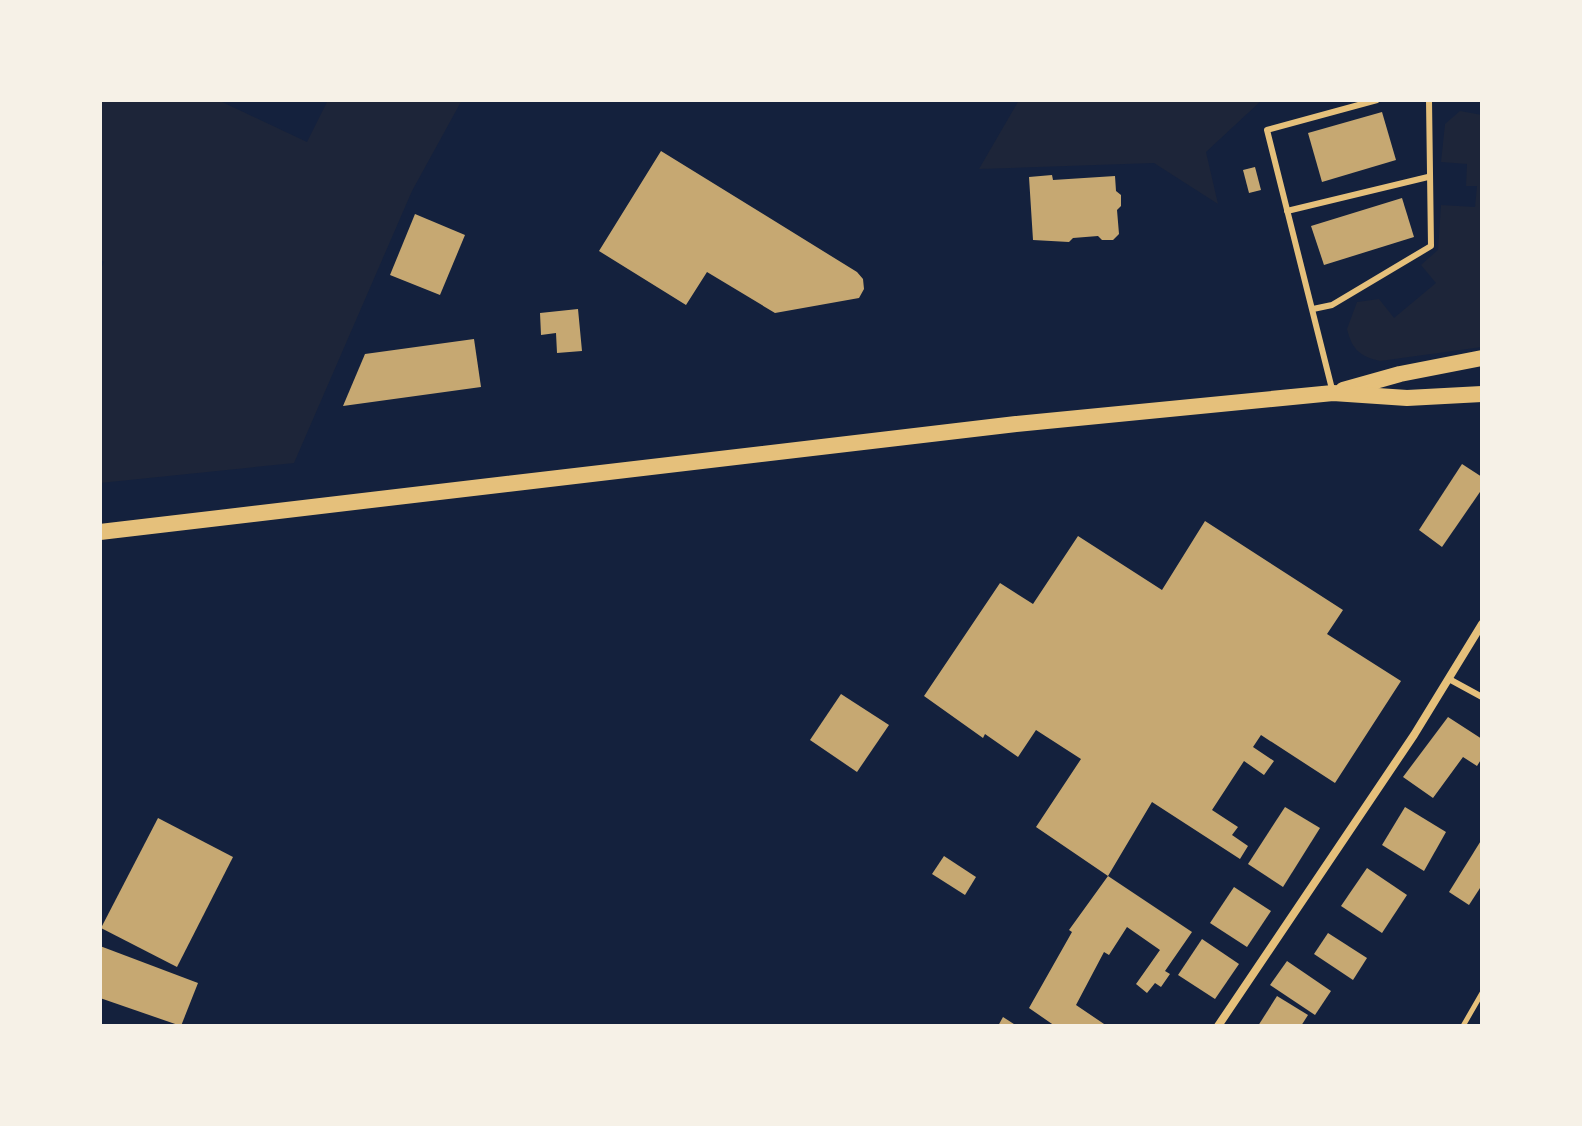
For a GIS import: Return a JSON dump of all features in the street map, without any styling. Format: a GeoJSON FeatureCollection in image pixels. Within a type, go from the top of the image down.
{"type":"FeatureCollection","features":[{"type":"Feature","properties":{"kind":"main road"},"geometry":{"type":"LineString","coordinates":[[1333,393],[1400,374],[1482,358]]}},
{"type":"Feature","properties":{"kind":"main road"},"geometry":{"type":"LineString","coordinates":[[100,532],[1016,424],[1333,393],[1407,398],[1482,394]]}},
{"type":"Feature","properties":{"kind":"street"},"geometry":{"type":"LineString","coordinates":[[1218,1026],[1449,679],[1482,624]]}},
{"type":"Feature","properties":{"kind":"lane"},"geometry":{"type":"LineString","coordinates":[[1333,393],[1267,130],[1377,100]]}},
{"type":"Feature","properties":{"kind":"lane"},"geometry":{"type":"LineString","coordinates":[[1313,309],[1332,305],[1431,246],[1429,100]]}},
{"type":"Feature","properties":{"kind":"lane"},"geometry":{"type":"LineString","coordinates":[[1287,211],[1428,177]]}},
{"type":"Feature","properties":{"kind":"lane"},"geometry":{"type":"LineString","coordinates":[[1449,679],[1482,697]]}},
{"type":"Feature","properties":{"kind":"path"},"geometry":{"type":"LineString","coordinates":[[1463,1026],[1482,993]]}},
{"type":"Feature","properties":{"kind":"shaded area"},"geometry":{"type":"Polygon","coordinates":[[[100,100],[218,100],[307,142],[328,100],[462,100],[412,191],[294,463],[100,483],[100,271],[104,262],[100,259],[100,100]]]}},
{"type":"Feature","properties":{"kind":"shaded area"},"geometry":{"type":"Polygon","coordinates":[[[1019,100],[1262,100],[1206,152],[1218,204],[1154,163],[979,169],[1019,100]]]}},
{"type":"Feature","properties":{"kind":"shaded area"},"geometry":{"type":"Polygon","coordinates":[[[1460,111],[1482,115],[1482,347],[1380,361],[1373,359],[1358,351],[1347,329],[1357,302],[1379,299],[1394,318],[1436,283],[1421,265],[1438,250],[1441,205],[1475,207],[1477,186],[1466,186],[1467,164],[1441,162],[1445,124],[1460,111]]]}},
{"type":"Feature","properties":{"kind":"building"},"geometry":{"type":"Polygon","coordinates":[[[1382,112],[1396,160],[1322,182],[1308,133],[1382,112]]]}},
{"type":"Feature","properties":{"kind":"building"},"geometry":{"type":"Polygon","coordinates":[[[661,151],[857,272],[863,279],[864,289],[859,298],[775,313],[707,272],[686,305],[599,251],[661,151]]]}},
{"type":"Feature","properties":{"kind":"building"},"geometry":{"type":"Polygon","coordinates":[[[1255,167],[1261,190],[1249,193],[1243,170],[1255,167]]]}},
{"type":"Feature","properties":{"kind":"building"},"geometry":{"type":"Polygon","coordinates":[[[1052,175],[1053,180],[1115,176],[1116,191],[1121,195],[1121,206],[1117,210],[1119,234],[1113,240],[1102,240],[1098,236],[1073,238],[1069,242],[1033,240],[1029,177],[1052,175]]]}},
{"type":"Feature","properties":{"kind":"building"},"geometry":{"type":"Polygon","coordinates":[[[1402,198],[1414,237],[1324,265],[1311,226],[1402,198]]]}},
{"type":"Feature","properties":{"kind":"building"},"geometry":{"type":"Polygon","coordinates":[[[415,214],[465,235],[440,295],[390,275],[415,214]]]}},
{"type":"Feature","properties":{"kind":"building"},"geometry":{"type":"Polygon","coordinates":[[[578,309],[582,351],[557,353],[556,333],[541,335],[540,313],[578,309]]]}},
{"type":"Feature","properties":{"kind":"building"},"geometry":{"type":"Polygon","coordinates":[[[474,339],[481,387],[343,406],[365,354],[474,339]]]}},
{"type":"Feature","properties":{"kind":"building"},"geometry":{"type":"Polygon","coordinates":[[[1462,464],[1482,477],[1482,489],[1442,547],[1419,530],[1462,464]]]}},
{"type":"Feature","properties":{"kind":"building"},"geometry":{"type":"Polygon","coordinates":[[[1205,521],[1343,610],[1327,634],[1401,681],[1335,783],[1261,735],[1253,747],[1274,761],[1264,775],[1244,761],[1212,810],[1238,827],[1232,835],[1248,846],[1240,859],[1152,802],[1108,876],[1036,827],[1081,759],[1036,730],[1018,757],[985,734],[983,738],[924,696],[1000,583],[1033,604],[1078,536],[1162,590],[1205,521]]]}},
{"type":"Feature","properties":{"kind":"building"},"geometry":{"type":"Polygon","coordinates":[[[841,694],[889,725],[857,772],[810,740],[841,694]]]}},
{"type":"Feature","properties":{"kind":"building"},"geometry":{"type":"Polygon","coordinates":[[[1448,717],[1482,739],[1482,758],[1477,766],[1463,757],[1433,798],[1403,777],[1448,717]]]}},
{"type":"Feature","properties":{"kind":"building"},"geometry":{"type":"Polygon","coordinates":[[[1285,807],[1320,828],[1283,887],[1248,864],[1285,807]]]}},
{"type":"Feature","properties":{"kind":"building"},"geometry":{"type":"Polygon","coordinates":[[[1405,807],[1446,832],[1424,871],[1382,845],[1405,807]]]}},
{"type":"Feature","properties":{"kind":"building"},"geometry":{"type":"Polygon","coordinates":[[[158,818],[233,857],[177,967],[101,928],[158,818]]]}},
{"type":"Feature","properties":{"kind":"building"},"geometry":{"type":"Polygon","coordinates":[[[1482,839],[1482,885],[1469,905],[1449,892],[1482,839]]]}},
{"type":"Feature","properties":{"kind":"building"},"geometry":{"type":"Polygon","coordinates":[[[944,856],[976,877],[965,895],[932,874],[944,856]]]}},
{"type":"Feature","properties":{"kind":"building"},"geometry":{"type":"Polygon","coordinates":[[[1367,868],[1407,895],[1382,933],[1341,906],[1367,868]]]}},
{"type":"Feature","properties":{"kind":"building"},"geometry":{"type":"Polygon","coordinates":[[[1108,876],[1192,932],[1165,971],[1170,974],[1161,987],[1155,983],[1147,993],[1136,984],[1160,950],[1127,927],[1109,955],[1104,952],[1076,1005],[1107,1026],[1055,1026],[1029,1008],[1072,932],[1069,930],[1108,876]]]}},
{"type":"Feature","properties":{"kind":"building"},"geometry":{"type":"Polygon","coordinates":[[[1234,887],[1271,911],[1247,947],[1210,923],[1234,887]]]}},
{"type":"Feature","properties":{"kind":"building"},"geometry":{"type":"Polygon","coordinates":[[[1328,933],[1367,958],[1353,980],[1314,954],[1328,933]]]}},
{"type":"Feature","properties":{"kind":"building"},"geometry":{"type":"Polygon","coordinates":[[[1202,939],[1239,964],[1215,999],[1178,975],[1202,939]]]}},
{"type":"Feature","properties":{"kind":"building"},"geometry":{"type":"Polygon","coordinates":[[[100,946],[198,983],[181,1026],[100,998],[100,946]]]}},
{"type":"Feature","properties":{"kind":"building"},"geometry":{"type":"Polygon","coordinates":[[[1287,961],[1331,991],[1315,1015],[1270,985],[1287,961]]]}},
{"type":"Feature","properties":{"kind":"building"},"geometry":{"type":"Polygon","coordinates":[[[1277,996],[1308,1015],[1301,1026],[1258,1026],[1277,996]]]}},
{"type":"Feature","properties":{"kind":"building"},"geometry":{"type":"Polygon","coordinates":[[[1003,1017],[1017,1026],[998,1026],[1003,1017]]]}}]}
